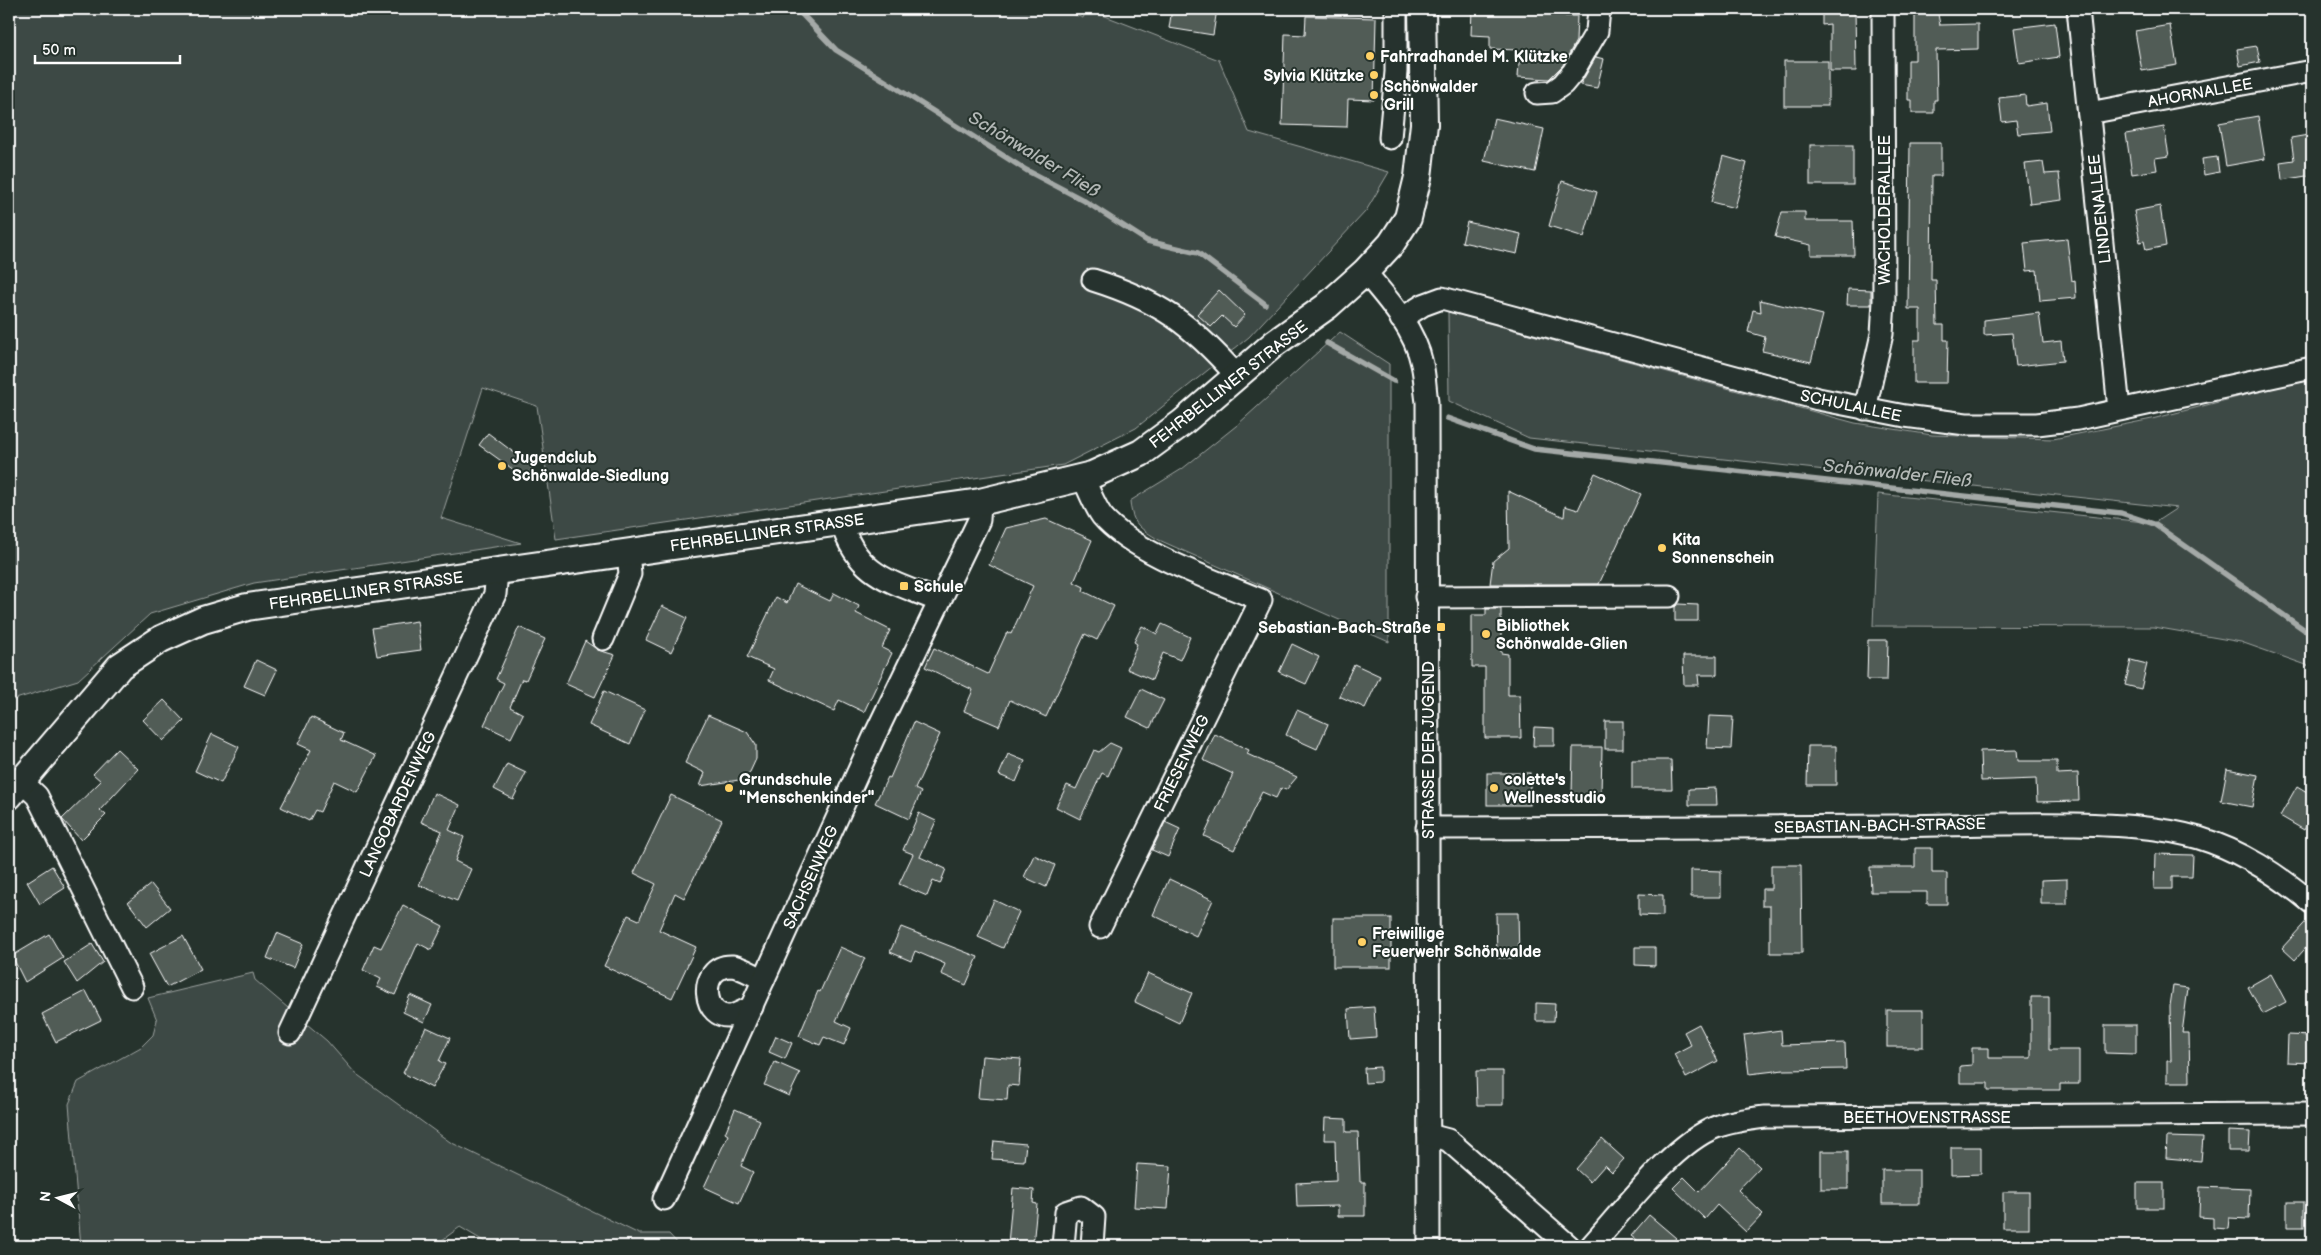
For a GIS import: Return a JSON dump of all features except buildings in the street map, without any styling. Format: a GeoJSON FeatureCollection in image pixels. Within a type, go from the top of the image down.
{"type":"FeatureCollection","features":[{"type":"Feature","properties":{"kind":"main road","name":"FEHRBELLINER STRASSE"},"geometry":{"type":"LineString","coordinates":[[15,789],[120,666],[161,639],[203,620],[247,607],[980,502],[1083,478],[1141,452],[1182,423],[1275,342],[1327,306],[1391,244],[1408,218],[1418,177],[1424,124],[1422,9]]}},
{"type":"Feature","properties":{"kind":"street"},"geometry":{"type":"LineString","coordinates":[[1390,138],[1396,72],[1396,9]]}},
{"type":"Feature","properties":{"kind":"street"},"geometry":{"type":"LineString","coordinates":[[1536,93],[1552,92],[1563,84],[1573,72],[1597,31],[1600,9]]}},
{"type":"Feature","properties":{"kind":"street","name":"WACHOLDERALLEE"},"geometry":{"type":"LineString","coordinates":[[1865,409],[1882,334],[1884,301],[1883,9]]}},
{"type":"Feature","properties":{"kind":"street","name":"LINDENALLEE"},"geometry":{"type":"LineString","coordinates":[[2078,9],[2119,409]]}},
{"type":"Feature","properties":{"kind":"street","name":"AHORNALLEE"},"geometry":{"type":"LineString","coordinates":[[2089,113],[2312,71]]}},
{"type":"Feature","properties":{"kind":"street","name":"STRASSE DER JUGEND"},"geometry":{"type":"LineString","coordinates":[[1364,272],[1383,293],[1401,319],[1416,347],[1422,363],[1426,402],[1428,1246]]}},
{"type":"Feature","properties":{"kind":"street"},"geometry":{"type":"LineString","coordinates":[[1093,280],[1124,289],[1163,308],[1198,334],[1237,376]]}},
{"type":"Feature","properties":{"kind":"street","name":"SCHULALLEE"},"geometry":{"type":"LineString","coordinates":[[1401,319],[1423,304],[1442,298],[1865,409],[1966,424],[2037,424],[2070,420],[2312,368]]}},
{"type":"Feature","properties":{"kind":"street","name":"FRIESENWEG"},"geometry":{"type":"LineString","coordinates":[[1083,478],[1101,514],[1117,531],[1174,564],[1261,600],[1100,927]]}},
{"type":"Feature","properties":{"kind":"street","name":"SACHSENWEG"},"geometry":{"type":"LineString","coordinates":[[664,1199],[824,844],[979,520],[980,502]]}},
{"type":"Feature","properties":{"kind":"street"},"geometry":{"type":"LineString","coordinates":[[841,522],[846,539],[864,565],[881,577],[939,601]]}},
{"type":"Feature","properties":{"kind":"street"},"geometry":{"type":"LineString","coordinates":[[603,639],[630,574],[628,552]]}},
{"type":"Feature","properties":{"kind":"street","name":"LANGOBARDENWEG"},"geometry":{"type":"LineString","coordinates":[[290,1033],[495,594],[496,572]]}},
{"type":"Feature","properties":{"kind":"street"},"geometry":{"type":"LineString","coordinates":[[1426,597],[1669,596]]}},
{"type":"Feature","properties":{"kind":"street"},"geometry":{"type":"LineString","coordinates":[[15,789],[37,796],[132,987]]}},
{"type":"Feature","properties":{"kind":"street","name":"SEBASTIAN-BACH-STRASSE"},"geometry":{"type":"LineString","coordinates":[[1428,828],[1887,826],[2008,822],[2106,824],[2159,830],[2199,838],[2249,858],[2285,881],[2312,903]]}},
{"type":"Feature","properties":{"kind":"street"},"geometry":{"type":"LineString","coordinates":[[752,1007],[733,1016],[718,1012],[707,999],[707,983],[717,970],[732,966],[764,979]]}},
{"type":"Feature","properties":{"kind":"street","name":"BEETHOVENSTRASSE"},"geometry":{"type":"LineString","coordinates":[[1591,1246],[1686,1144],[1714,1127],[1738,1120],[1774,1117],[2312,1114]]}},
{"type":"Feature","properties":{"kind":"street"},"geometry":{"type":"LineString","coordinates":[[1429,1135],[1448,1140],[1569,1246]]}},
{"type":"Feature","properties":{"kind":"street"},"geometry":{"type":"LineString","coordinates":[[1063,1246],[1066,1212],[1081,1207],[1094,1217],[1092,1246]]}},
{"type":"Feature","properties":{"kind":"shaded area"},"geometry":{"type":"Polygon","coordinates":[[[9,9],[1060,9],[1083,18],[1087,9],[1219,60],[1249,132],[1389,172],[1366,211],[1249,337],[1136,428],[1063,465],[556,539],[537,406],[483,388],[441,518],[521,543],[254,583],[150,614],[78,680],[9,701],[9,9]]]}},
{"type":"Feature","properties":{"kind":"shaded area"},"geometry":{"type":"Polygon","coordinates":[[[1448,312],[1855,423],[1932,435],[2053,439],[2152,419],[2312,378],[2312,667],[2241,642],[2154,627],[1873,626],[1878,494],[2154,523],[2177,508],[1529,438],[1449,401],[1448,312]]]}},
{"type":"Feature","properties":{"kind":"shaded area"},"geometry":{"type":"Polygon","coordinates":[[[1340,332],[1389,364],[1389,642],[1159,540],[1138,525],[1131,509],[1130,501],[1182,469],[1236,426],[1340,332]]]}},
{"type":"Feature","properties":{"kind":"shaded area"},"geometry":{"type":"Polygon","coordinates":[[[253,973],[255,980],[327,1041],[355,1073],[450,1142],[639,1234],[669,1234],[680,1246],[492,1246],[460,1227],[434,1246],[81,1246],[69,1104],[78,1082],[141,1047],[153,1035],[157,1020],[148,998],[253,973]]]}},
{"type":"Feature","properties":{"kind":"waterway","name":"Schönwalder Fließ"},"geometry":{"type":"LineString","coordinates":[[797,9],[836,50],[1026,170],[1083,200],[1147,241],[1198,253],[1265,304]]}},
{"type":"Feature","properties":{"kind":"waterway","name":"Schönwalder Fließ"},"geometry":{"type":"LineString","coordinates":[[1327,343],[1394,381]]}},
{"type":"Feature","properties":{"kind":"waterway","name":"Schönwalder Fließ"},"geometry":{"type":"LineString","coordinates":[[1447,418],[1534,449],[2121,513],[2154,524],[2312,635]]}},
{"type":"Feature","properties":{"kind":"place","name":"Fahrradhandel M. Klützke"},"geometry":{"type":"Point","coordinates":[1370,56]}},
{"type":"Feature","properties":{"kind":"place","name":"Sylvia Klützke"},"geometry":{"type":"Point","coordinates":[1374,75]}},
{"type":"Feature","properties":{"kind":"place","name":"Schönwalder Grill"},"geometry":{"type":"Point","coordinates":[1374,95]}},
{"type":"Feature","properties":{"kind":"place","name":"Jugendclub Schönwalde-Siedlung"},"geometry":{"type":"Point","coordinates":[502,466]}},
{"type":"Feature","properties":{"kind":"place","name":"Kita Sonnenschein"},"geometry":{"type":"Point","coordinates":[1662,548]}},
{"type":"Feature","properties":{"kind":"place","name":"Schule"},"geometry":{"type":"Point","coordinates":[904,586]}},
{"type":"Feature","properties":{"kind":"place","name":"Sebastian-Bach-Straße"},"geometry":{"type":"Point","coordinates":[1441,627]}},
{"type":"Feature","properties":{"kind":"place","name":"Bibliothek Schönwalde-Glien"},"geometry":{"type":"Point","coordinates":[1486,634]}},
{"type":"Feature","properties":{"kind":"place","name":"Grundschule \"Menschenkinder\""},"geometry":{"type":"Point","coordinates":[729,788]}},
{"type":"Feature","properties":{"kind":"place","name":"colette's Wellnesstudio"},"geometry":{"type":"Point","coordinates":[1494,788]}},
{"type":"Feature","properties":{"kind":"place","name":"Freiwillige Feuerwehr Schönwalde"},"geometry":{"type":"Point","coordinates":[1362,942]}}]}
